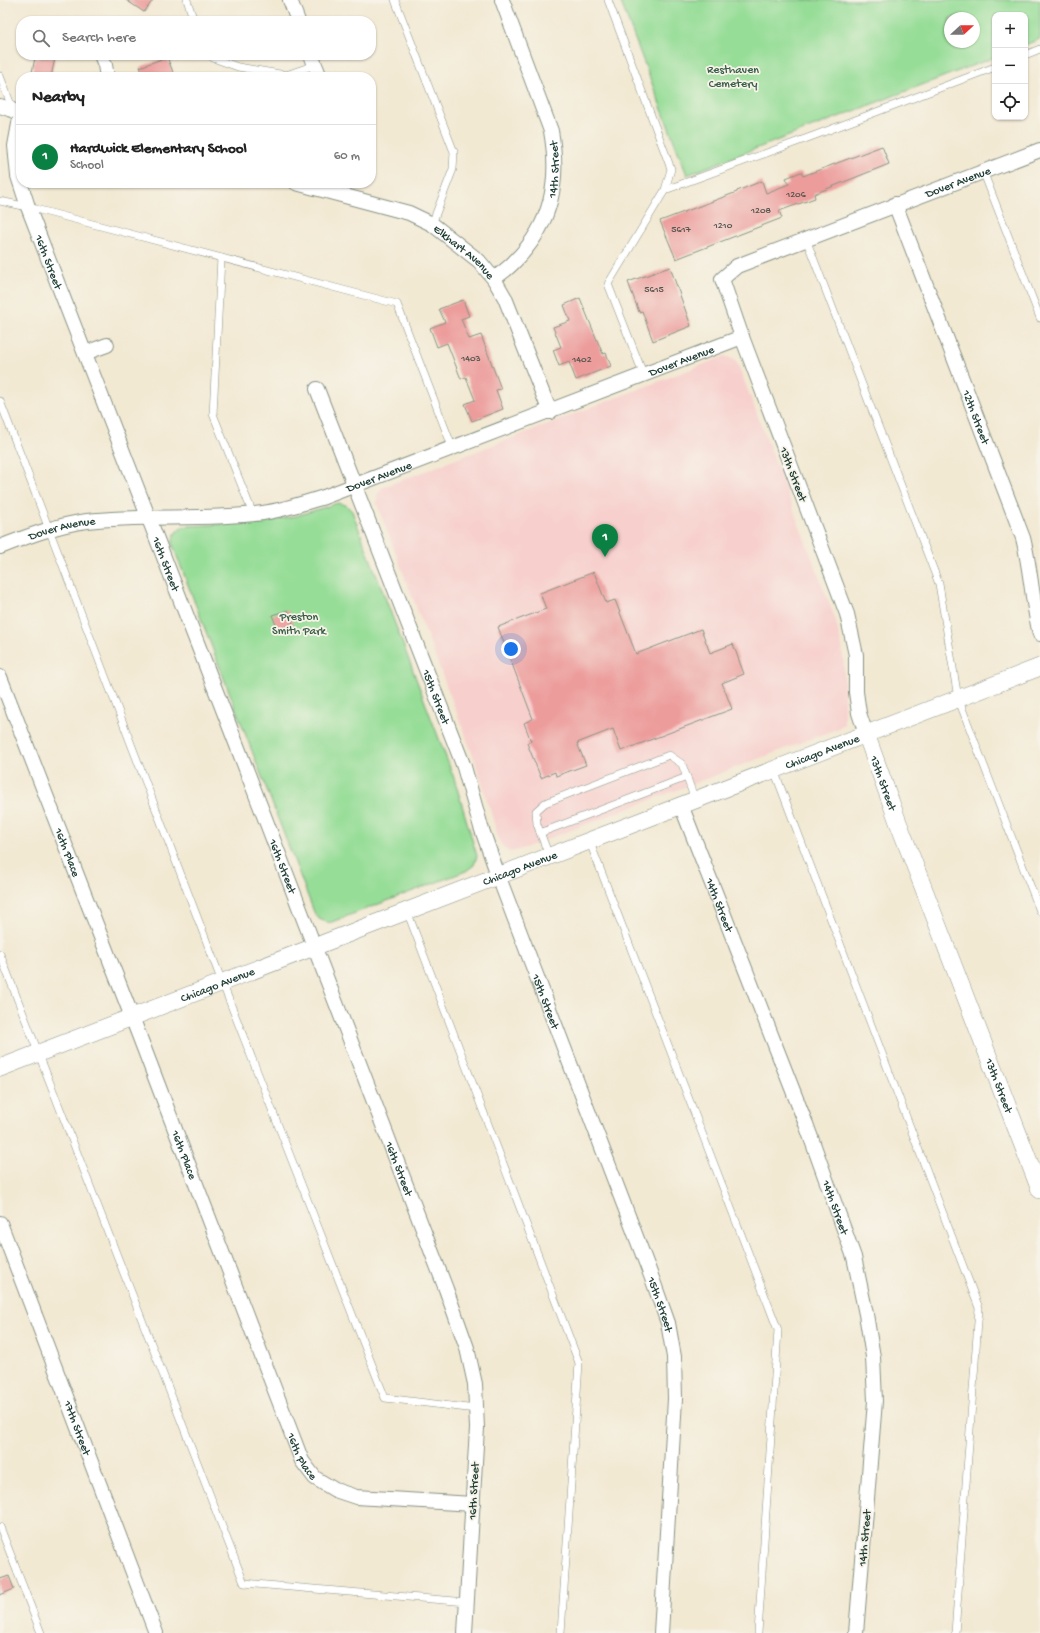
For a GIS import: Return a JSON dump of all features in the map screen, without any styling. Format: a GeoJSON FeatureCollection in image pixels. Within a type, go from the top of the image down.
{"type":"FeatureCollection","features":[{"type":"Feature","properties":{"kind":"street"},"geometry":{"type":"LineString","coordinates":[[290,0],[296,16]]}},
{"type":"Feature","properties":{"kind":"street","name":"14th Street"},"geometry":{"type":"LineString","coordinates":[[494,279],[515,262],[532,240],[545,219],[555,180],[555,151],[551,131],[502,0]]}},
{"type":"Feature","properties":{"kind":"street"},"geometry":{"type":"LineString","coordinates":[[103,60],[106,72]]}},
{"type":"Feature","properties":{"kind":"street","name":"16th Street"},"geometry":{"type":"LineString","coordinates":[[14,111],[16,156]]}},
{"type":"Feature","properties":{"kind":"street","name":"Dover Avenue"},"geometry":{"type":"LineString","coordinates":[[722,279],[737,266],[895,204],[1040,150]]}},
{"type":"Feature","properties":{"kind":"street","name":"16th Street"},"geometry":{"type":"LineString","coordinates":[[22,188],[446,1289],[467,1348],[475,1384],[477,1428],[465,1633]]}},
{"type":"Feature","properties":{"kind":"street","name":"Elkhart Avenue"},"geometry":{"type":"LineString","coordinates":[[335,188],[409,213],[432,224],[479,260],[494,279],[504,298],[550,412]]}},
{"type":"Feature","properties":{"kind":"street","name":"12th Street"},"geometry":{"type":"LineString","coordinates":[[895,204],[1023,538],[1029,561],[1035,612],[1040,634]]}},
{"type":"Feature","properties":{"kind":"street","name":"13th Street"},"geometry":{"type":"LineString","coordinates":[[722,279],[742,337],[848,614],[856,655],[856,692],[859,713],[866,734],[1040,1190]]}},
{"type":"Feature","properties":{"kind":"street","name":"Dover Avenue"},"geometry":{"type":"LineString","coordinates":[[0,547],[50,529],[86,521],[253,514],[293,507],[324,497],[550,412],[742,337]]}},
{"type":"Feature","properties":{"kind":"street"},"geometry":{"type":"LineString","coordinates":[[85,353],[107,345]]}},
{"type":"Feature","properties":{"kind":"street","name":"15th Street"},"geometry":{"type":"LineString","coordinates":[[317,389],[356,485],[464,767],[481,827],[498,875],[645,1259],[668,1323],[674,1357],[676,1399],[660,1633]]}},
{"type":"Feature","properties":{"kind":"street","name":"Chicago Avenue"},"geometry":{"type":"LineString","coordinates":[[0,1068],[1040,667]]}},
{"type":"Feature","properties":{"kind":"street","name":"16th Place"},"geometry":{"type":"LineString","coordinates":[[0,677],[302,1461],[315,1478],[335,1490],[356,1497],[472,1504]]}},
{"type":"Feature","properties":{"kind":"street","name":"14th Street"},"geometry":{"type":"LineString","coordinates":[[688,802],[854,1257],[866,1314],[873,1357],[875,1401],[856,1633]]}},
{"type":"Feature","properties":{"kind":"street","name":"17th Street"},"geometry":{"type":"LineString","coordinates":[[0,1223],[156,1633]]}},
{"type":"Feature","properties":{"kind":"lane"},"geometry":{"type":"LineString","coordinates":[[187,0],[192,16]]}},
{"type":"Feature","properties":{"kind":"lane"},"geometry":{"type":"LineString","coordinates":[[395,0],[454,152],[453,169],[432,224]]}},
{"type":"Feature","properties":{"kind":"lane"},"geometry":{"type":"LineString","coordinates":[[608,0],[671,169],[665,190],[608,284],[644,376]]}},
{"type":"Feature","properties":{"kind":"lane"},"geometry":{"type":"LineString","coordinates":[[1028,54],[1040,49]]}},
{"type":"Feature","properties":{"kind":"lane"},"geometry":{"type":"LineString","coordinates":[[219,60],[238,67],[268,72]]}},
{"type":"Feature","properties":{"kind":"lane"},"geometry":{"type":"LineString","coordinates":[[296,72],[316,66]]}},
{"type":"Feature","properties":{"kind":"lane"},"geometry":{"type":"LineString","coordinates":[[665,190],[992,68]]}},
{"type":"Feature","properties":{"kind":"lane"},"geometry":{"type":"LineString","coordinates":[[0,76],[14,111]]}},
{"type":"Feature","properties":{"kind":"lane"},"geometry":{"type":"LineString","coordinates":[[983,171],[1040,318]]}},
{"type":"Feature","properties":{"kind":"lane"},"geometry":{"type":"LineString","coordinates":[[0,201],[28,206],[397,304],[452,448]]}},
{"type":"Feature","properties":{"kind":"lane"},"geometry":{"type":"LineString","coordinates":[[806,239],[939,584],[958,698],[1040,911]]}},
{"type":"Feature","properties":{"kind":"lane"},"geometry":{"type":"LineString","coordinates":[[222,258],[213,414],[253,514]]}},
{"type":"Feature","properties":{"kind":"lane"},"geometry":{"type":"LineString","coordinates":[[0,401],[222,982],[385,1398],[476,1409]]}},
{"type":"Feature","properties":{"kind":"lane"},"geometry":{"type":"LineString","coordinates":[[549,856],[537,824],[536,811],[545,803],[669,755],[682,764],[687,777],[688,802]]}},
{"type":"Feature","properties":{"kind":"lane"},"geometry":{"type":"LineString","coordinates":[[774,769],[979,1308],[955,1633]]}},
{"type":"Feature","properties":{"kind":"lane"},"geometry":{"type":"LineString","coordinates":[[540,833],[687,777]]}},
{"type":"Feature","properties":{"kind":"lane"},"geometry":{"type":"LineString","coordinates":[[589,840],[778,1330],[758,1633]]}},
{"type":"Feature","properties":{"kind":"lane"},"geometry":{"type":"LineString","coordinates":[[407,911],[579,1363],[561,1633]]}},
{"type":"Feature","properties":{"kind":"lane"},"geometry":{"type":"LineString","coordinates":[[0,954],[244,1583],[467,1602]]}},
{"type":"Feature","properties":{"kind":"lane"},"geometry":{"type":"LineString","coordinates":[[0,1527],[40,1633]]}},
{"type":"Feature","properties":{"kind":"shaded area"},"geometry":{"type":"Polygon","coordinates":[[[725,356],[735,360],[739,367],[836,621],[842,647],[844,666],[844,724],[837,729],[519,850],[512,852],[508,851],[500,842],[474,758],[379,510],[377,494],[386,486],[725,356]]]}},
{"type":"Feature","properties":{"kind":"green space","name":"Resthaven Cemetery"},"geometry":{"type":"Polygon","coordinates":[[[620,0],[1040,0],[1040,39],[1028,44],[1028,12],[992,12],[992,58],[687,175],[620,0]]]}},
{"type":"Feature","properties":{"kind":"green space","name":"Preston Smith Park"},"geometry":{"type":"Polygon","coordinates":[[[338,503],[346,505],[352,511],[454,778],[477,856],[474,865],[466,871],[329,923],[319,919],[314,912],[173,546],[173,542],[177,531],[187,526],[262,522],[296,516],[338,503]]]}},
{"type":"Feature","properties":{"kind":"building"},"geometry":{"type":"Polygon","coordinates":[[[126,0],[153,0],[144,12],[126,0]]]}},
{"type":"Feature","properties":{"kind":"building"},"geometry":{"type":"Polygon","coordinates":[[[35,60],[55,60],[52,72],[32,72],[35,60]]]}},
{"type":"Feature","properties":{"kind":"building"},"geometry":{"type":"Polygon","coordinates":[[[159,60],[168,60],[173,72],[142,72],[140,67],[159,60]]]}},
{"type":"Feature","properties":{"kind":"building"},"geometry":{"type":"Polygon","coordinates":[[[882,146],[889,164],[814,194],[815,198],[779,211],[782,218],[676,259],[660,221],[762,181],[766,193],[789,184],[786,178],[801,172],[803,176],[882,146]]]}},
{"type":"Feature","properties":{"kind":"building"},"geometry":{"type":"Polygon","coordinates":[[[670,267],[691,326],[653,341],[642,311],[639,312],[628,282],[670,267]]]}},
{"type":"Feature","properties":{"kind":"building"},"geometry":{"type":"Polygon","coordinates":[[[580,298],[603,354],[606,353],[611,366],[576,380],[569,362],[559,366],[553,350],[561,347],[553,327],[570,321],[564,305],[580,298]]]}},
{"type":"Feature","properties":{"kind":"building"},"geometry":{"type":"Polygon","coordinates":[[[463,300],[469,316],[461,319],[469,339],[481,335],[501,389],[496,390],[503,409],[472,421],[465,404],[475,400],[466,377],[461,379],[447,343],[437,347],[430,328],[445,322],[439,309],[463,300]]]}},
{"type":"Feature","properties":{"kind":"building"},"geometry":{"type":"Polygon","coordinates":[[[594,572],[606,603],[615,600],[636,654],[701,629],[710,653],[733,644],[744,674],[722,683],[732,709],[621,751],[613,729],[577,743],[586,765],[556,776],[555,772],[541,778],[527,743],[531,741],[524,723],[533,719],[498,627],[546,609],[540,593],[594,572]]]}},
{"type":"Feature","properties":{"kind":"building"},"geometry":{"type":"Polygon","coordinates":[[[288,610],[293,624],[278,630],[272,615],[288,610]]]}},
{"type":"Feature","properties":{"kind":"building"},"geometry":{"type":"Polygon","coordinates":[[[9,1576],[14,1589],[0,1595],[0,1579],[9,1576]]]}},
{"type":"Feature","properties":{"kind":"place","name":"Hardwick Elementary School"},"geometry":{"type":"Point","coordinates":[605,557]}}]}
